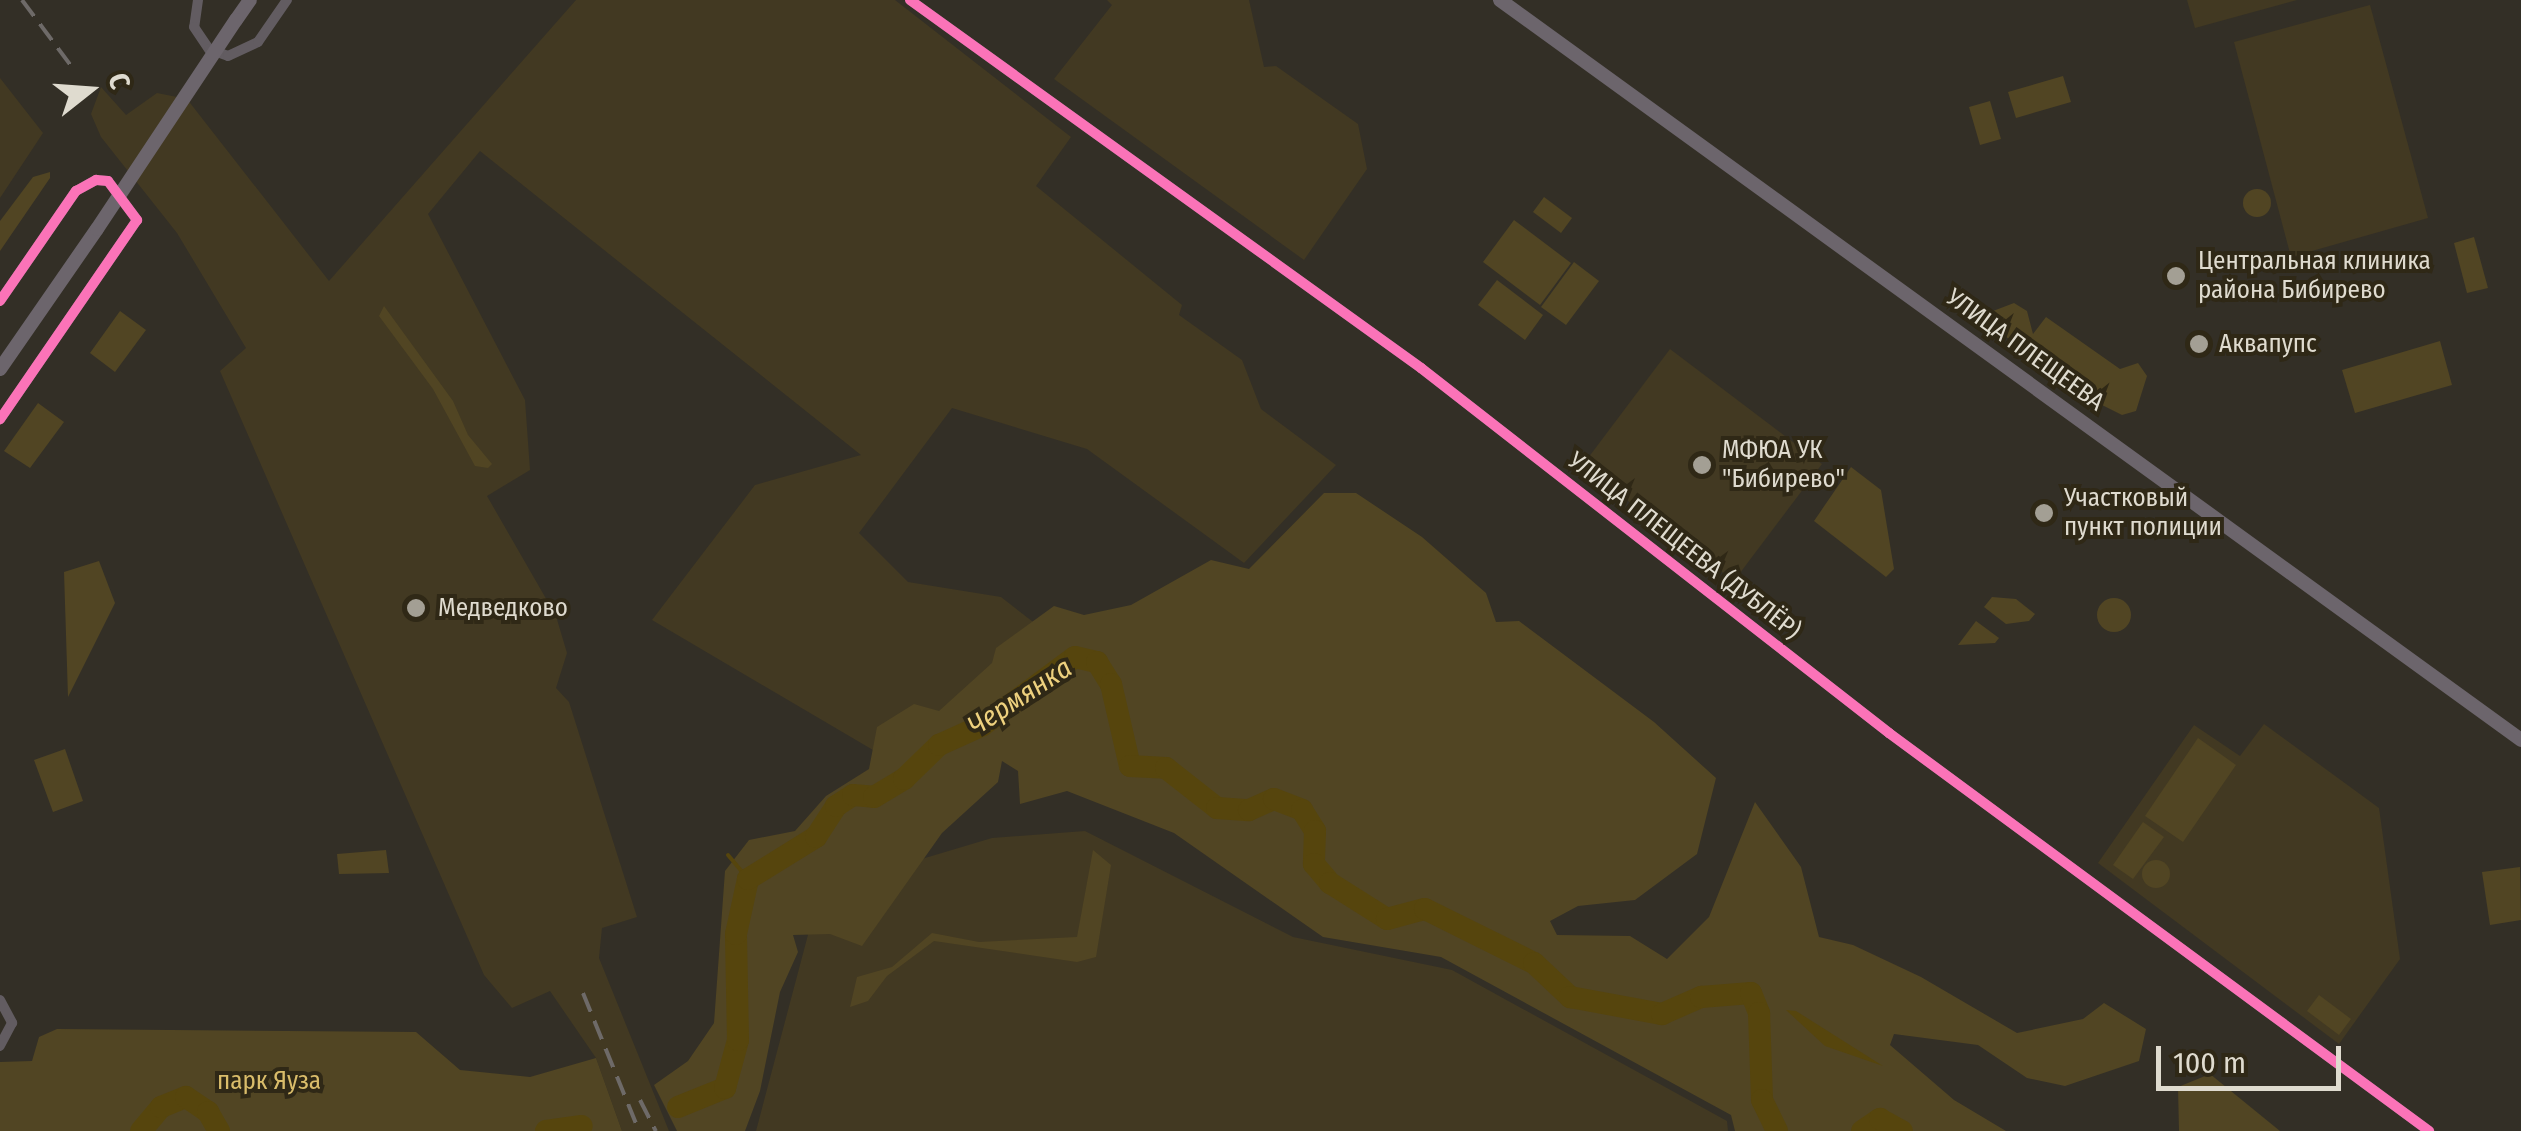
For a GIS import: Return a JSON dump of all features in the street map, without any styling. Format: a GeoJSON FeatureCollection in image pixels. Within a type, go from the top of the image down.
{"type":"FeatureCollection","features":[{"type":"Feature","properties":{"kind":"main road"},"geometry":{"type":"LineString","coordinates":[[0,369],[250,0]]}},
{"type":"Feature","properties":{"kind":"main road","name":"УЛИЦА ПЛЕЩЕЕВА"},"geometry":{"type":"LineString","coordinates":[[1500,0],[2521,740]]}},
{"type":"Feature","properties":{"kind":"street"},"geometry":{"type":"LineString","coordinates":[[198,0],[194,27],[210,49],[228,56],[258,42],[288,0]]}},
{"type":"Feature","properties":{"kind":"street","name":"УЛИЦА ПЛЕЩЕЕВА (ДУБЛЁР)"},"geometry":{"type":"LineString","coordinates":[[910,0],[1421,368],[1889,732],[2429,1131]]}},
{"type":"Feature","properties":{"kind":"street"},"geometry":{"type":"LineString","coordinates":[[0,301],[76,191],[96,180],[114,186],[137,220],[0,419]]}},
{"type":"Feature","properties":{"kind":"street"},"geometry":{"type":"LineString","coordinates":[[0,1000],[12,1023],[0,1046]]}},
{"type":"Feature","properties":{"kind":"shaded area"},"geometry":{"type":"Polygon","coordinates":[[[576,0],[895,0],[1071,137],[1036,186],[1182,305],[1179,315],[1242,360],[1261,409],[1336,465],[1244,563],[1087,449],[952,408],[859,533],[908,582],[1001,597],[1037,625],[890,760],[652,620],[755,485],[861,455],[480,151],[428,214],[525,400],[530,470],[487,496],[556,616],[567,653],[556,688],[569,702],[637,917],[602,928],[599,958],[669,1131],[622,1131],[596,1058],[550,991],[512,1008],[484,975],[220,371],[246,348],[177,233],[101,137],[91,114],[101,87],[126,115],[157,93],[187,99],[329,281],[576,0]]]}},
{"type":"Feature","properties":{"kind":"shaded area"},"geometry":{"type":"Polygon","coordinates":[[[1107,0],[1249,0],[1264,67],[1276,66],[1358,124],[1367,169],[1304,260],[1054,79],[1112,5],[1107,0]]]}},
{"type":"Feature","properties":{"kind":"shaded area"},"geometry":{"type":"Polygon","coordinates":[[[2187,0],[2297,0],[2195,28],[2187,0]]]}},
{"type":"Feature","properties":{"kind":"shaded area"},"geometry":{"type":"Polygon","coordinates":[[[2370,5],[2428,218],[2291,257],[2234,42],[2370,5]]]}},
{"type":"Feature","properties":{"kind":"shaded area"},"geometry":{"type":"Polygon","coordinates":[[[0,78],[43,133],[0,198],[0,78]]]}},
{"type":"Feature","properties":{"kind":"shaded area","name":"МФЮА УК \"Бибирево\""},"geometry":{"type":"Polygon","coordinates":[[[1670,349],[1822,464],[1734,581],[1582,466],[1670,349]]]}},
{"type":"Feature","properties":{"kind":"shaded area"},"geometry":{"type":"Polygon","coordinates":[[[2264,724],[2379,808],[2400,959],[2339,1044],[2098,863],[2194,725],[2240,756],[2264,724]]]}},
{"type":"Feature","properties":{"kind":"shaded area"},"geometry":{"type":"Polygon","coordinates":[[[1085,831],[1293,937],[1452,970],[1727,1121],[1728,1131],[756,1131],[809,931],[905,864],[992,838],[1085,831]]]}},
{"type":"Feature","properties":{"kind":"shaded area"},"geometry":{"type":"Polygon","coordinates":[[[1786,1010],[1796,1011],[1883,1066],[1825,1046],[1786,1010]]]}},
{"type":"Feature","properties":{"kind":"green space"},"geometry":{"type":"Polygon","coordinates":[[[2063,76],[2071,102],[2016,118],[2008,92],[2063,76]]]}},
{"type":"Feature","properties":{"kind":"green space"},"geometry":{"type":"Polygon","coordinates":[[[1990,101],[2001,139],[1980,145],[1969,107],[1990,101]]]}},
{"type":"Feature","properties":{"kind":"green space"},"geometry":{"type":"Polygon","coordinates":[[[50,172],[50,178],[0,251],[0,221],[33,177],[50,172]]]}},
{"type":"Feature","properties":{"kind":"green space"},"geometry":{"type":"Polygon","coordinates":[[[2257,189],[2267,193],[2271,203],[2267,213],[2257,217],[2247,213],[2243,203],[2247,193],[2257,189]]]}},
{"type":"Feature","properties":{"kind":"green space"},"geometry":{"type":"Polygon","coordinates":[[[1544,197],[1572,218],[1561,233],[1533,212],[1544,197]]]}},
{"type":"Feature","properties":{"kind":"green space"},"geometry":{"type":"Polygon","coordinates":[[[1514,220],[1571,263],[1540,305],[1483,262],[1514,220]]]}},
{"type":"Feature","properties":{"kind":"green space"},"geometry":{"type":"Polygon","coordinates":[[[2474,237],[2488,288],[2467,293],[2454,243],[2474,237]]]}},
{"type":"Feature","properties":{"kind":"green space"},"geometry":{"type":"Polygon","coordinates":[[[1574,262],[1599,281],[1566,325],[1541,307],[1574,262]]]}},
{"type":"Feature","properties":{"kind":"green space"},"geometry":{"type":"Polygon","coordinates":[[[1497,280],[1543,315],[1525,340],[1478,305],[1497,280]]]}},
{"type":"Feature","properties":{"kind":"green space"},"geometry":{"type":"Polygon","coordinates":[[[2014,303],[2027,311],[2033,334],[2046,317],[2120,369],[2138,363],[2147,376],[2136,411],[2122,415],[2080,394],[2064,367],[2041,362],[1998,331],[1993,311],[2014,303]]]}},
{"type":"Feature","properties":{"kind":"green space"},"geometry":{"type":"Polygon","coordinates":[[[384,306],[453,401],[468,435],[492,464],[488,468],[475,466],[433,389],[379,316],[384,306]]]}},
{"type":"Feature","properties":{"kind":"green space"},"geometry":{"type":"Polygon","coordinates":[[[120,311],[146,330],[115,372],[90,353],[120,311]]]}},
{"type":"Feature","properties":{"kind":"green space"},"geometry":{"type":"Polygon","coordinates":[[[2440,341],[2452,385],[2355,413],[2342,370],[2440,341]]]}},
{"type":"Feature","properties":{"kind":"green space"},"geometry":{"type":"Polygon","coordinates":[[[38,403],[64,422],[30,468],[4,451],[38,403]]]}},
{"type":"Feature","properties":{"kind":"green space"},"geometry":{"type":"Polygon","coordinates":[[[1851,467],[1881,490],[1894,569],[1886,577],[1814,521],[1851,467]]]}},
{"type":"Feature","properties":{"kind":"green space"},"geometry":{"type":"Polygon","coordinates":[[[1324,493],[1356,493],[1422,537],[1486,593],[1496,622],[1519,621],[1654,722],[1716,778],[1697,854],[1635,900],[1578,906],[1550,921],[1557,935],[1630,936],[1667,959],[1709,917],[1755,802],[1801,867],[1819,937],[1853,945],[1921,977],[2017,1033],[2083,1019],[2104,1003],[2146,1029],[2139,1061],[2065,1086],[2027,1078],[1978,1045],[1894,1034],[1890,1045],[1954,1100],[2006,1131],[1735,1131],[1731,1115],[1441,957],[1323,937],[1174,833],[1067,791],[1020,804],[1018,771],[1002,761],[998,782],[942,833],[862,946],[830,934],[793,935],[798,952],[780,992],[760,1091],[745,1131],[677,1131],[654,1085],[688,1061],[714,1023],[725,871],[749,840],[795,831],[826,796],[869,769],[877,727],[914,704],[939,711],[992,663],[996,648],[1054,606],[1084,615],[1131,605],[1211,560],[1249,569],[1324,493]]]}},
{"type":"Feature","properties":{"kind":"green space"},"geometry":{"type":"Polygon","coordinates":[[[99,561],[115,603],[68,697],[64,572],[99,561]]]}},
{"type":"Feature","properties":{"kind":"green space"},"geometry":{"type":"Polygon","coordinates":[[[1992,597],[2016,599],[2035,614],[2029,621],[2006,624],[1984,607],[1992,597]]]}},
{"type":"Feature","properties":{"kind":"green space"},"geometry":{"type":"Polygon","coordinates":[[[2114,598],[2126,603],[2131,615],[2126,627],[2114,632],[2102,627],[2097,615],[2102,603],[2114,598]]]}},
{"type":"Feature","properties":{"kind":"green space"},"geometry":{"type":"Polygon","coordinates":[[[1976,621],[1999,638],[1995,643],[1958,645],[1976,621]]]}},
{"type":"Feature","properties":{"kind":"green space"},"geometry":{"type":"Polygon","coordinates":[[[2198,738],[2236,765],[2183,842],[2145,816],[2198,738]]]}},
{"type":"Feature","properties":{"kind":"green space"},"geometry":{"type":"Polygon","coordinates":[[[65,749],[83,801],[53,812],[34,760],[65,749]]]}},
{"type":"Feature","properties":{"kind":"green space"},"geometry":{"type":"Polygon","coordinates":[[[2143,822],[2164,837],[2133,879],[2113,865],[2143,822]]]}},
{"type":"Feature","properties":{"kind":"green space"},"geometry":{"type":"Polygon","coordinates":[[[386,850],[389,873],[339,874],[337,854],[386,850]]]}},
{"type":"Feature","properties":{"kind":"green space"},"geometry":{"type":"Polygon","coordinates":[[[1093,850],[1111,865],[1096,957],[1077,962],[934,941],[887,976],[868,1001],[850,1007],[857,977],[892,967],[932,933],[979,942],[1077,937],[1093,850]]]}},
{"type":"Feature","properties":{"kind":"green space"},"geometry":{"type":"Polygon","coordinates":[[[2156,860],[2166,864],[2170,874],[2166,884],[2156,888],[2146,884],[2142,874],[2146,864],[2156,860]]]}},
{"type":"Feature","properties":{"kind":"green space"},"geometry":{"type":"Polygon","coordinates":[[[2520,867],[2521,920],[2490,925],[2482,872],[2520,867]]]}},
{"type":"Feature","properties":{"kind":"green space"},"geometry":{"type":"Polygon","coordinates":[[[2319,995],[2351,1019],[2339,1035],[2307,1011],[2319,995]]]}},
{"type":"Feature","properties":{"kind":"green space","name":"парк Яуза"},"geometry":{"type":"Polygon","coordinates":[[[57,1029],[416,1032],[460,1070],[530,1077],[596,1058],[622,1131],[0,1131],[0,1062],[32,1061],[39,1037],[57,1029]]]}},
{"type":"Feature","properties":{"kind":"green space"},"geometry":{"type":"Polygon","coordinates":[[[2210,1074],[2280,1131],[2179,1131],[2178,1087],[2210,1074]]]}},
{"type":"Feature","properties":{"kind":"waterway","name":"Чермянка"},"geometry":{"type":"LineString","coordinates":[[678,1107],[725,1088],[738,1040],[736,934],[748,879],[816,837],[836,806],[853,795],[874,797],[904,779],[939,745],[983,725],[1075,657],[1097,662],[1111,684],[1130,766],[1166,768],[1217,808],[1249,810],[1274,799],[1302,810],[1315,831],[1314,864],[1330,883],[1387,919],[1425,909],[1534,963],[1570,997],[1662,1014],[1701,997],[1751,993],[1759,1013],[1762,1100],[1777,1131]]}},
{"type":"Feature","properties":{"kind":"waterway"},"geometry":{"type":"LineString","coordinates":[[728,855],[748,879]]}},
{"type":"Feature","properties":{"kind":"waterway","name":"Чермянка"},"geometry":{"type":"LineString","coordinates":[[141,1131],[161,1107],[186,1097],[208,1112],[219,1131]]}},
{"type":"Feature","properties":{"kind":"waterway","name":"Чермянка"},"geometry":{"type":"LineString","coordinates":[[1862,1131],[1880,1119],[1902,1131]]}},
{"type":"Feature","properties":{"kind":"waterway","name":"Чермянка"},"geometry":{"type":"LineString","coordinates":[[546,1131],[582,1126]]}},
{"type":"Feature","properties":{"kind":"railway"},"geometry":{"type":"LineString","coordinates":[[22,0],[72,67]]}},
{"type":"Feature","properties":{"kind":"railway"},"geometry":{"type":"LineString","coordinates":[[583,993],[639,1131]]}},
{"type":"Feature","properties":{"kind":"railway"},"geometry":{"type":"LineString","coordinates":[[640,1100],[656,1131]]}},
{"type":"Feature","properties":{"kind":"cycle path"},"geometry":{"type":"LineString","coordinates":[[910,0],[1421,368],[1889,733],[2429,1131]]}},
{"type":"Feature","properties":{"kind":"cycle path"},"geometry":{"type":"LineString","coordinates":[[0,301],[76,191],[96,180],[108,181],[137,220],[0,419]]}},
{"type":"Feature","properties":{"kind":"place","name":"Центральная клиника района Бибирево"},"geometry":{"type":"Point","coordinates":[2176,276]}},
{"type":"Feature","properties":{"kind":"place","name":"Аквапупс"},"geometry":{"type":"Point","coordinates":[2199,344]}},
{"type":"Feature","properties":{"kind":"place","name":"МФЮА УК \"Бибирево\""},"geometry":{"type":"Point","coordinates":[1702,465]}},
{"type":"Feature","properties":{"kind":"place","name":"Участковый пункт полиции"},"geometry":{"type":"Point","coordinates":[2044,513]}},
{"type":"Feature","properties":{"kind":"place","name":"Медведково"},"geometry":{"type":"Point","coordinates":[416,608]}}]}
